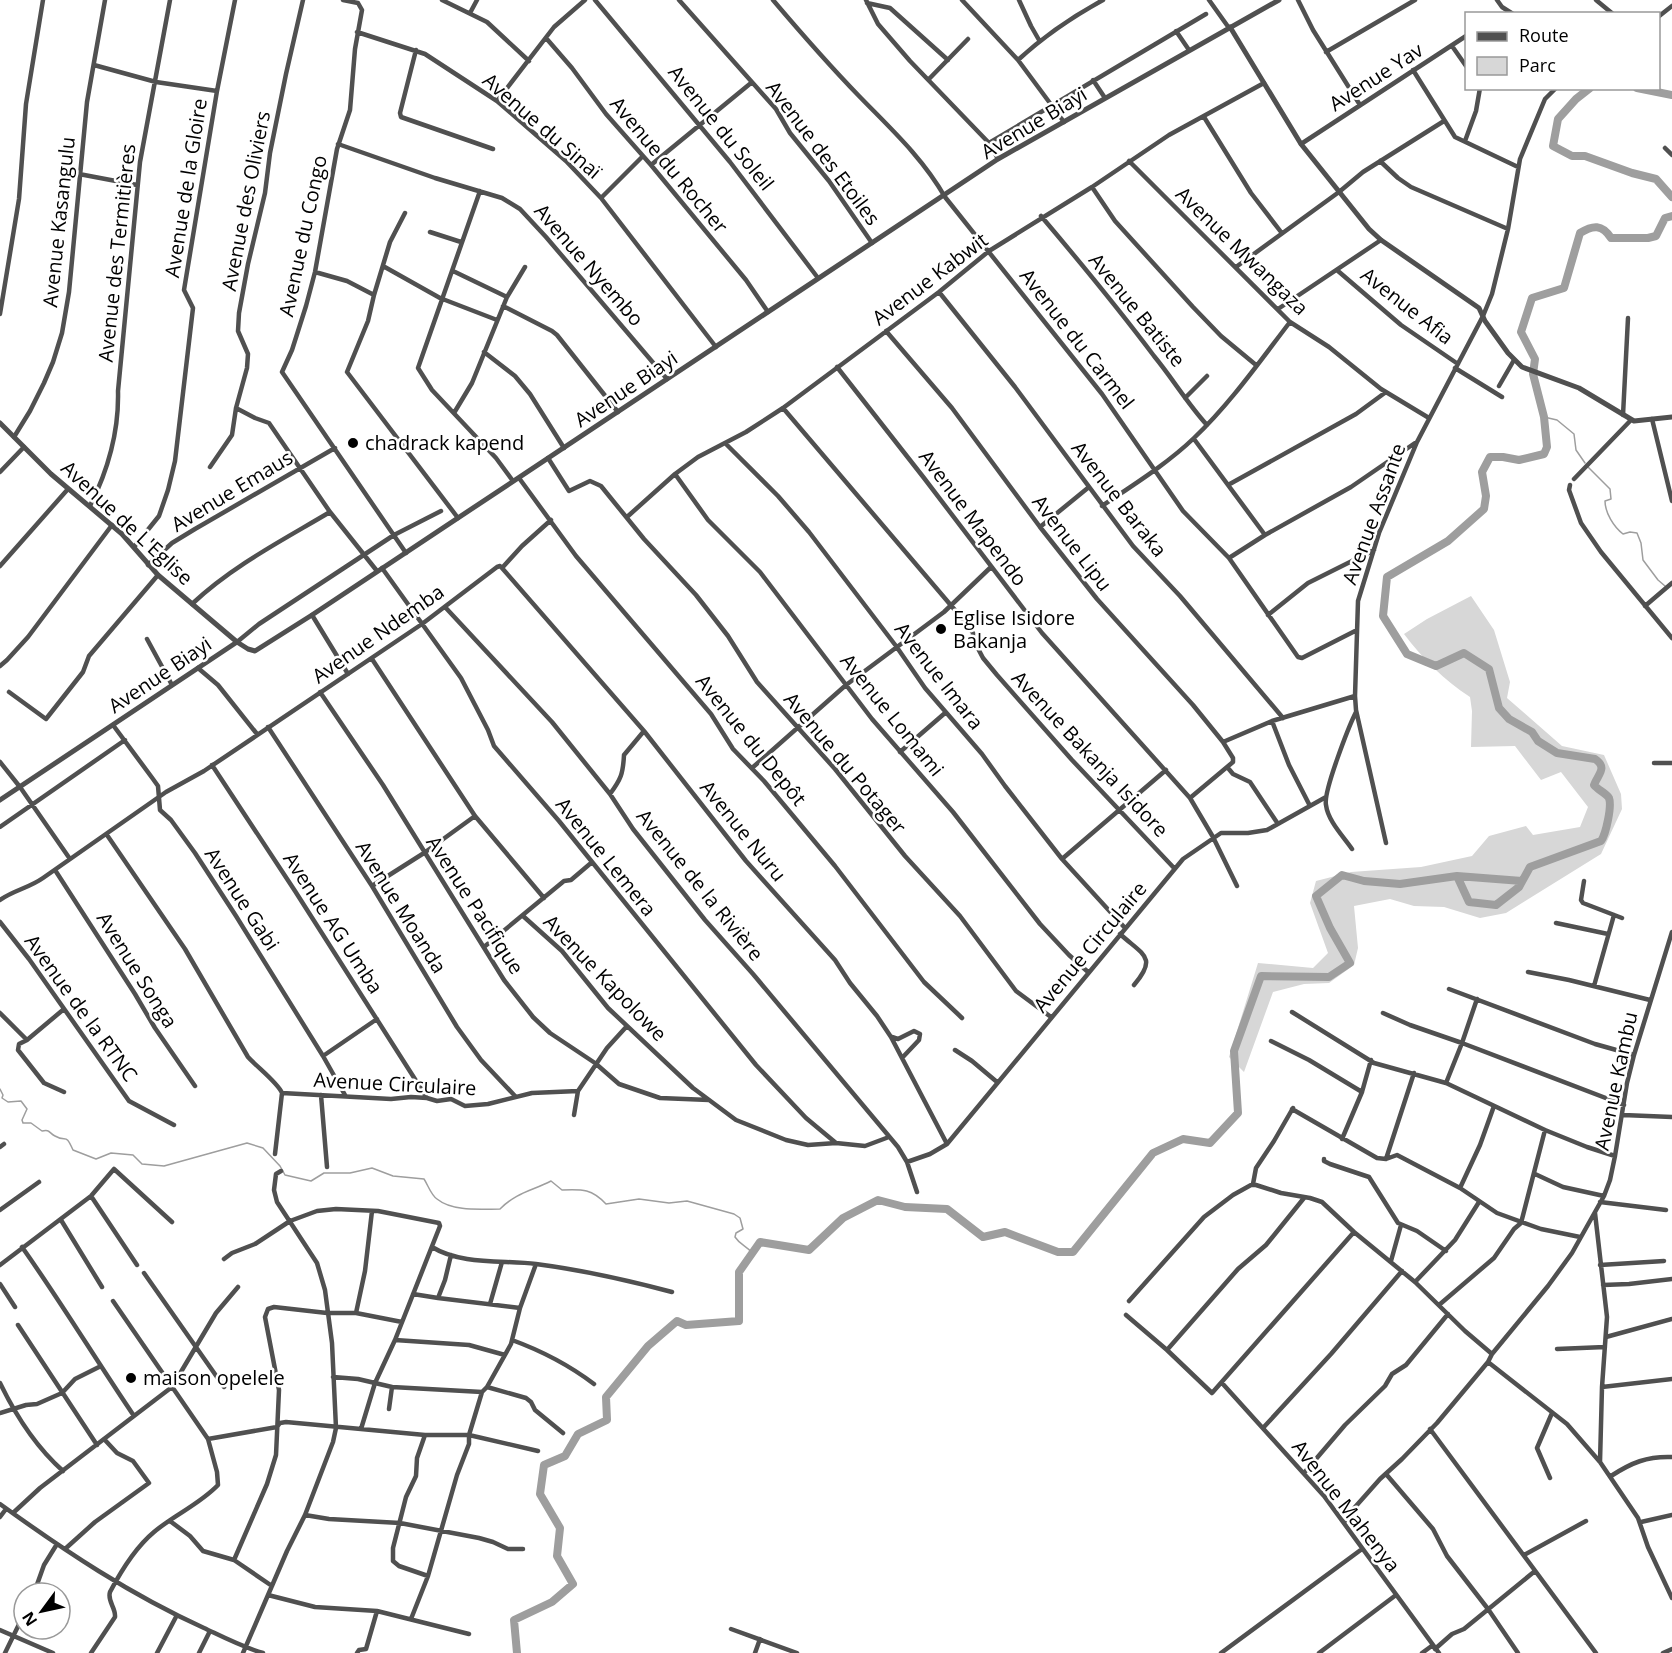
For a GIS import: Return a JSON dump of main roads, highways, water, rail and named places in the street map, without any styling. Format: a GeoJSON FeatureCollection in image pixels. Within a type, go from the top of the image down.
{"type":"FeatureCollection","features":[{"type":"Feature","properties":{"kind":"waterway"},"geometry":{"type":"LineString","coordinates":[[1587,90],[1558,119],[1553,146],[1572,156],[1585,156],[1656,179],[1672,197]]}},
{"type":"Feature","properties":{"kind":"waterway"},"geometry":{"type":"LineString","coordinates":[[1647,90],[1672,95]]}},
{"type":"Feature","properties":{"kind":"waterway"},"geometry":{"type":"LineString","coordinates":[[517,1653],[514,1620],[552,1602],[573,1584],[557,1556],[560,1528],[540,1494],[544,1465],[565,1456],[578,1434],[607,1420],[606,1397],[648,1346],[677,1321],[686,1325],[739,1321],[739,1272],[760,1242],[809,1250],[843,1218],[878,1200],[905,1207],[947,1209],[983,1237],[1005,1232],[1058,1252],[1073,1252],[1153,1153],[1183,1139],[1210,1143],[1238,1113],[1234,1051],[1261,976],[1329,977],[1350,963],[1330,928],[1316,896],[1342,875],[1364,881],[1400,884],[1457,876],[1469,902],[1496,905],[1519,887],[1530,867],[1601,841],[1608,820],[1610,802],[1608,796],[1594,785],[1601,771],[1599,762],[1595,759],[1557,753],[1538,741],[1532,732],[1509,719],[1499,708],[1489,669],[1464,653],[1436,666],[1407,654],[1383,616],[1387,577],[1448,541],[1484,509],[1486,496],[1482,472],[1490,457],[1519,460],[1544,454],[1547,447],[1544,417],[1533,374],[1535,359],[1521,332],[1532,298],[1564,288],[1580,233],[1597,227],[1604,230],[1611,238],[1648,238],[1656,236],[1665,218],[1672,216]]}},
{"type":"Feature","properties":{"kind":"waterway"},"geometry":{"type":"LineString","coordinates":[[1544,417],[1557,420],[1574,434],[1576,450],[1585,463]]}},
{"type":"Feature","properties":{"kind":"waterway"},"geometry":{"type":"LineString","coordinates":[[1588,467],[1610,489],[1611,499],[1605,501],[1605,506],[1613,524],[1623,534],[1637,533],[1643,560],[1665,586]]}},
{"type":"Feature","properties":{"kind":"waterway"},"geometry":{"type":"LineString","coordinates":[[1457,876],[1522,881]]}},
{"type":"Feature","properties":{"kind":"waterway"},"geometry":{"type":"LineString","coordinates":[[0,1089],[2,1098],[8,1102],[21,1101],[27,1109],[23,1123],[31,1123],[42,1131],[48,1131],[67,1140],[73,1150],[96,1159],[111,1153],[133,1155],[142,1164],[164,1166],[247,1143],[263,1148],[280,1166],[285,1175],[311,1181],[324,1173],[350,1173],[372,1168],[393,1176],[424,1179],[437,1199],[451,1206],[467,1209],[500,1209],[519,1195],[551,1181],[562,1190],[581,1190],[591,1193],[606,1204],[639,1199],[669,1203],[687,1201],[734,1214],[740,1218],[743,1229],[736,1233],[735,1237],[752,1253]]}},
{"type":"Feature","properties":{"kind":"place","name":"chadrack kapend"},"geometry":{"type":"Point","coordinates":[353,443]}},
{"type":"Feature","properties":{"kind":"place","name":"Eglise Isidore Bakanja"},"geometry":{"type":"Point","coordinates":[941,629]}},
{"type":"Feature","properties":{"kind":"place","name":"maison opelele"},"geometry":{"type":"Point","coordinates":[131,1378]}}]}
